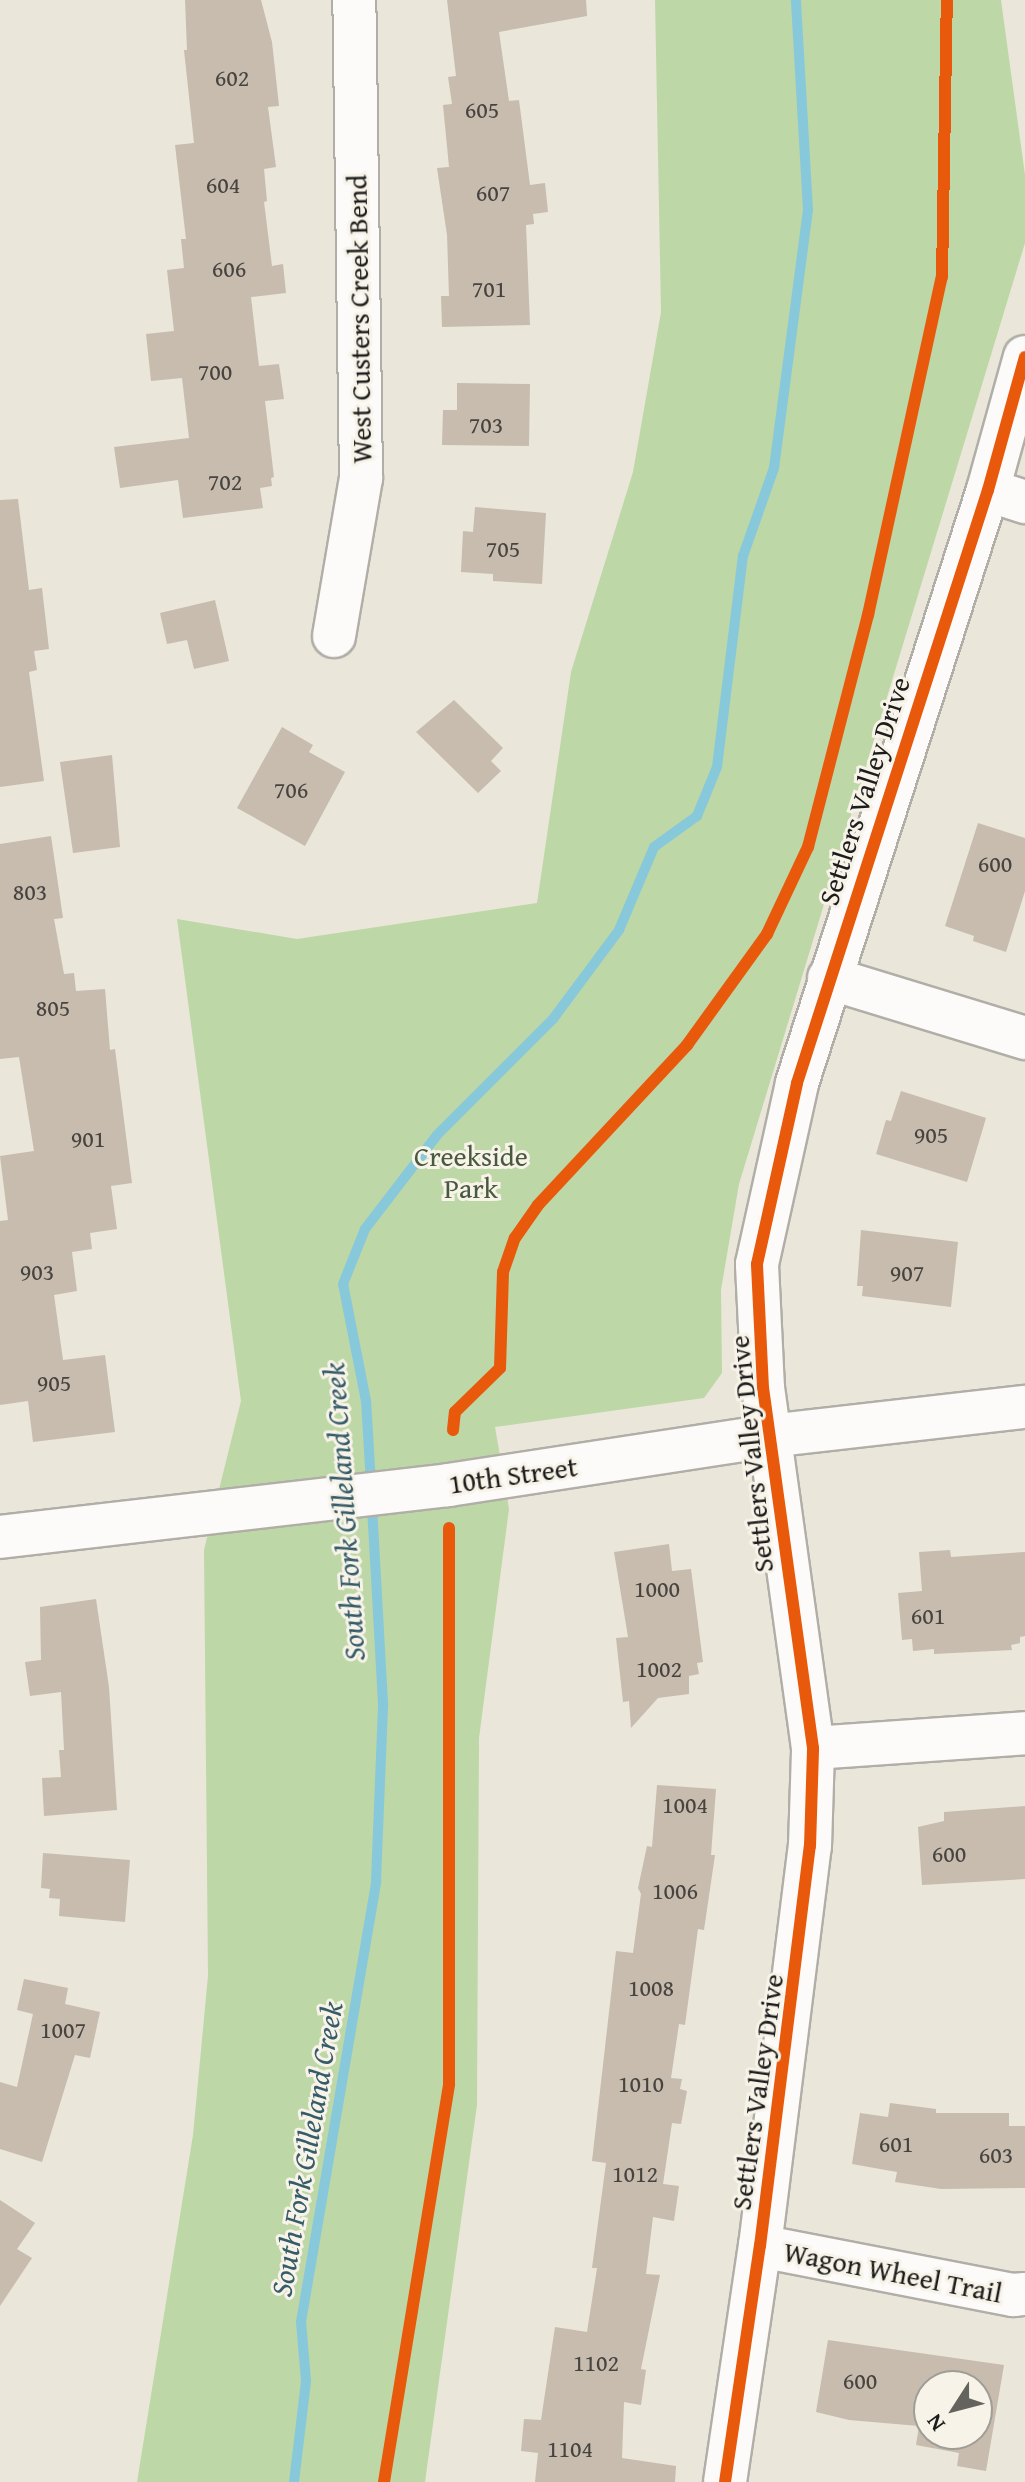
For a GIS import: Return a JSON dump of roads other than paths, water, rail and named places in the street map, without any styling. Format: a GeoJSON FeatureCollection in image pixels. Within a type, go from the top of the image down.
{"type":"FeatureCollection","features":[{"type":"Feature","properties":{"kind":"street","name":"West Custers Creek Bend"},"geometry":{"type":"LineString","coordinates":[[334,636],[361,478],[354,0]]}},
{"type":"Feature","properties":{"kind":"street","name":"Settlers Valley Drive"},"geometry":{"type":"LineString","coordinates":[[725,2482],[800,1950],[810,1846],[813,1748],[769,1436],[757,1264],[797,1083],[829,978],[1007,496],[1025,357]]}},
{"type":"Feature","properties":{"kind":"street"},"geometry":{"type":"LineString","coordinates":[[829,978],[1025,1038]]}},
{"type":"Feature","properties":{"kind":"street","name":"10th Street"},"geometry":{"type":"LineString","coordinates":[[0,1537],[435,1486],[769,1436],[1025,1407]]}},
{"type":"Feature","properties":{"kind":"street"},"geometry":{"type":"LineString","coordinates":[[813,1748],[1025,1733]]}},
{"type":"Feature","properties":{"kind":"street","name":"Wagon Wheel Trail"},"geometry":{"type":"LineString","coordinates":[[760,2246],[1013,2295],[1025,2294]]}},
{"type":"Feature","properties":{"kind":"waterway","name":"South Fork Gilleland Creek"},"geometry":{"type":"LineString","coordinates":[[371,1484],[366,1401],[343,1284],[365,1229],[437,1135],[553,1019],[619,930],[654,847],[697,816],[717,767],[743,556],[774,468],[808,210],[796,0]]}},
{"type":"Feature","properties":{"kind":"waterway","name":"South Fork Gilleland Creek"},"geometry":{"type":"LineString","coordinates":[[294,2482],[306,2381],[301,2322],[376,1881],[383,1703],[372,1504]]}},
{"type":"Feature","properties":{"kind":"park label","name":"Creekside Park"},"geometry":{"type":"Point","coordinates":[471,1172]}}]}
